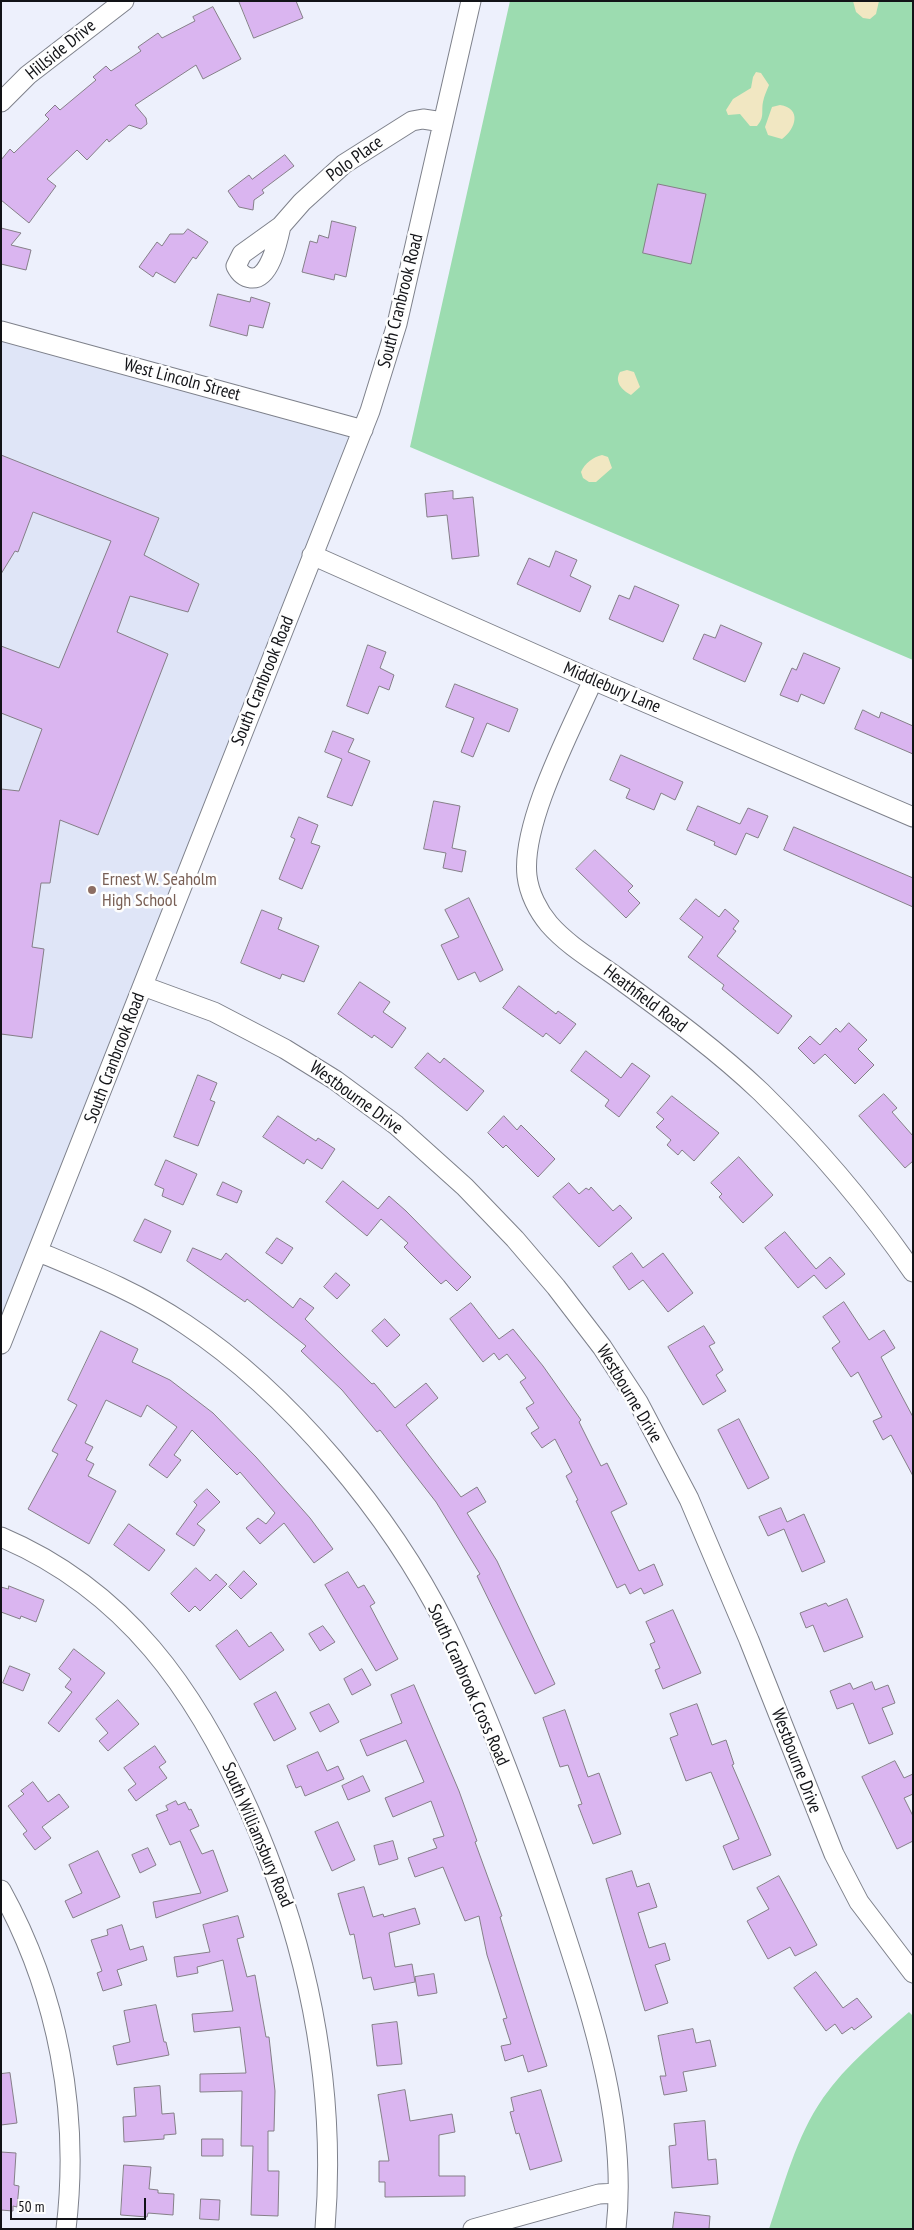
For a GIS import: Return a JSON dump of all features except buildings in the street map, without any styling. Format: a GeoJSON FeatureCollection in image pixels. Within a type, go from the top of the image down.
{"type":"FeatureCollection","features":[{"type":"Feature","properties":{"kind":"street","name":"Hillside Drive"},"geometry":{"type":"LineString","coordinates":[[1,102],[28,75],[124,1]]}},
{"type":"Feature","properties":{"kind":"street","name":"South Cranbrook Road"},"geometry":{"type":"LineString","coordinates":[[1,1344],[39,1252],[362,430],[397,324],[471,1]]}},
{"type":"Feature","properties":{"kind":"street","name":"Polo Place"},"geometry":{"type":"LineString","coordinates":[[281,226],[302,202],[344,164],[395,131],[417,120],[443,122]]}},
{"type":"Feature","properties":{"kind":"street","name":"West Lincoln Street"},"geometry":{"type":"LineString","coordinates":[[1,331],[362,430]]}},
{"type":"Feature","properties":{"kind":"street","name":"Middlebury Lane"},"geometry":{"type":"LineString","coordinates":[[312,555],[593,680],[913,816]]}},
{"type":"Feature","properties":{"kind":"street","name":"Heathfield Road"},"geometry":{"type":"LineString","coordinates":[[593,680],[541,799],[531,830],[526,858],[527,878],[534,900],[549,924],[580,952],[698,1039],[761,1092],[828,1164],[883,1228],[913,1272]]}},
{"type":"Feature","properties":{"kind":"street","name":"Westbourne Drive"},"geometry":{"type":"LineString","coordinates":[[143,986],[214,1012],[286,1049],[354,1094],[396,1125],[465,1187],[515,1239],[556,1287],[602,1347],[638,1402],[689,1499],[749,1640],[834,1854],[859,1902],[913,1973]]}},
{"type":"Feature","properties":{"kind":"street","name":"South Cranbrook Cross Road"},"geometry":{"type":"LineString","coordinates":[[39,1252],[107,1281],[146,1301],[216,1346],[256,1379],[303,1425],[355,1486],[401,1551],[445,1625],[472,1684],[509,1776],[547,1878],[580,1982],[609,2094],[617,2142],[618,2193],[616,2229]]}},
{"type":"Feature","properties":{"kind":"street","name":"South Williamsbury Road"},"geometry":{"type":"LineString","coordinates":[[1,1537],[33,1552],[84,1585],[108,1604],[158,1654],[181,1683],[208,1726],[243,1798],[272,1866],[292,1920],[314,2010],[321,2051],[329,2151],[325,2229]]}},
{"type":"Feature","properties":{"kind":"street"},"geometry":{"type":"LineString","coordinates":[[1,1890],[18,1920],[38,1973],[60,2050],[70,2130],[71,2172],[66,2229]]}},
{"type":"Feature","properties":{"kind":"street"},"geometry":{"type":"LineString","coordinates":[[473,2229],[598,2194],[618,2193]]}},
{"type":"Feature","properties":{"kind":"shaded area","name":"Ernest W. Seaholm High School"},"geometry":{"type":"Polygon","coordinates":[[[1,332],[363,431],[1,1348],[1,332]]]}},
{"type":"Feature","properties":{"kind":"green space"},"geometry":{"type":"Polygon","coordinates":[[[510,1],[913,1],[913,660],[410,447],[510,1]]]}},
{"type":"Feature","properties":{"kind":"green space"},"geometry":{"type":"Polygon","coordinates":[[[909,2012],[913,2016],[913,2229],[769,2229],[798,2145],[823,2098],[852,2063],[909,2012]]]}},
{"type":"Feature","properties":{"kind":"sand"},"geometry":{"type":"Polygon","coordinates":[[[853,1],[879,1],[876,14],[870,19],[863,18],[856,12],[853,1]]]}},
{"type":"Feature","properties":{"kind":"sand"},"geometry":{"type":"Polygon","coordinates":[[[756,72],[761,73],[769,85],[763,100],[761,120],[757,126],[750,126],[740,114],[728,115],[726,110],[733,99],[751,88],[756,72]]]}},
{"type":"Feature","properties":{"kind":"sand"},"geometry":{"type":"Polygon","coordinates":[[[780,105],[792,110],[794,114],[791,130],[782,139],[768,135],[765,127],[772,107],[780,105]]]}},
{"type":"Feature","properties":{"kind":"sand"},"geometry":{"type":"Polygon","coordinates":[[[627,370],[634,372],[640,387],[631,395],[618,382],[620,372],[627,370]]]}},
{"type":"Feature","properties":{"kind":"sand"},"geometry":{"type":"Polygon","coordinates":[[[602,455],[608,457],[612,468],[596,482],[589,482],[583,478],[581,472],[590,461],[602,455]]]}},
{"type":"Feature","properties":{"kind":"place","name":"Ernest W. Seaholm High School"},"geometry":{"type":"Point","coordinates":[92,890]}}]}
